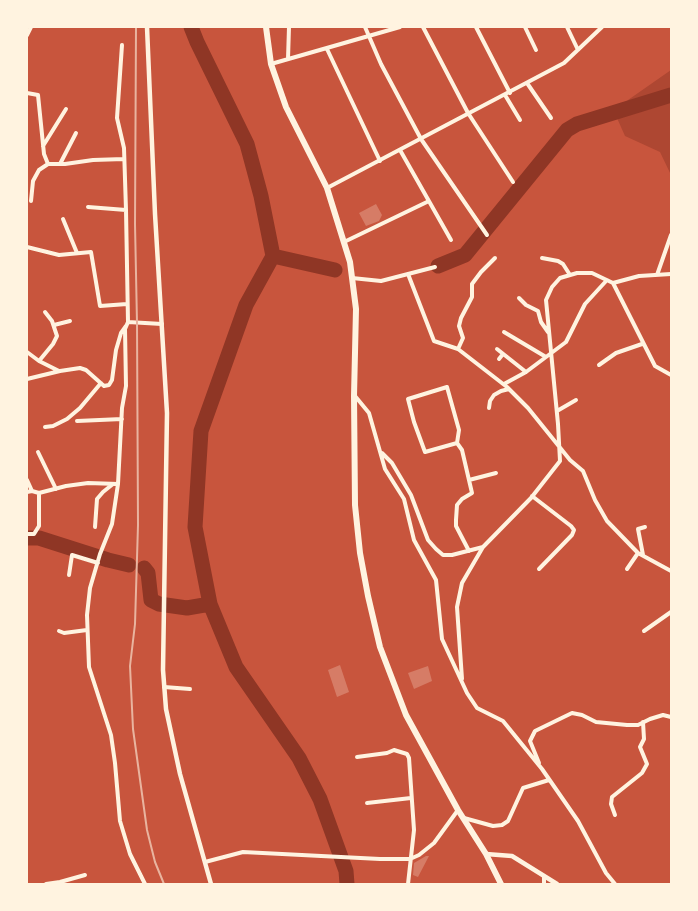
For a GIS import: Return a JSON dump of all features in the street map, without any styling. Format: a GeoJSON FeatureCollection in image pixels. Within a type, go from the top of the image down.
{"type":"FeatureCollection","features":[{"type":"Feature","properties":{"kind":"highway"},"geometry":{"type":"LineString","coordinates":[[266,27],[271,64],[286,106],[327,188],[350,262],[356,309],[355,505],[368,596],[380,646],[406,715],[501,884]]}},
{"type":"Feature","properties":{"kind":"street"},"geometry":{"type":"LineString","coordinates":[[27,35],[31,27]]}},
{"type":"Feature","properties":{"kind":"street"},"geometry":{"type":"LineString","coordinates":[[147,27],[167,413],[164,687],[175,753],[211,884]]}},
{"type":"Feature","properties":{"kind":"street"},"geometry":{"type":"LineString","coordinates":[[288,60],[290,27]]}},
{"type":"Feature","properties":{"kind":"street"},"geometry":{"type":"LineString","coordinates":[[365,27],[381,64],[421,139],[486,235]]}},
{"type":"Feature","properties":{"kind":"street"},"geometry":{"type":"LineString","coordinates":[[271,64],[400,27]]}},
{"type":"Feature","properties":{"kind":"street"},"geometry":{"type":"LineString","coordinates":[[423,27],[468,113],[513,182]]}},
{"type":"Feature","properties":{"kind":"street"},"geometry":{"type":"LineString","coordinates":[[476,27],[520,120]]}},
{"type":"Feature","properties":{"kind":"street"},"geometry":{"type":"LineString","coordinates":[[525,27],[536,50]]}},
{"type":"Feature","properties":{"kind":"street"},"geometry":{"type":"LineString","coordinates":[[567,27],[578,50]]}},
{"type":"Feature","properties":{"kind":"street"},"geometry":{"type":"LineString","coordinates":[[327,188],[564,63],[602,27]]}},
{"type":"Feature","properties":{"kind":"street"},"geometry":{"type":"LineString","coordinates":[[122,45],[117,118],[124,148],[128,322],[125,329],[126,386],[112,524],[90,588],[87,630],[89,667],[111,735],[120,821],[130,854],[145,884]]}},
{"type":"Feature","properties":{"kind":"street"},"geometry":{"type":"LineString","coordinates":[[327,49],[380,161]]}},
{"type":"Feature","properties":{"kind":"street"},"geometry":{"type":"LineString","coordinates":[[527,83],[551,118]]}},
{"type":"Feature","properties":{"kind":"street"},"geometry":{"type":"LineString","coordinates":[[27,93],[38,95],[44,154],[48,164]]}},
{"type":"Feature","properties":{"kind":"street"},"geometry":{"type":"LineString","coordinates":[[44,146],[66,109]]}},
{"type":"Feature","properties":{"kind":"street"},"geometry":{"type":"LineString","coordinates":[[60,164],[76,133]]}},
{"type":"Feature","properties":{"kind":"street"},"geometry":{"type":"LineString","coordinates":[[400,150],[451,240]]}},
{"type":"Feature","properties":{"kind":"street"},"geometry":{"type":"LineString","coordinates":[[32,201],[30,192],[33,181],[39,170],[48,164],[124,159]]}},
{"type":"Feature","properties":{"kind":"street"},"geometry":{"type":"LineString","coordinates":[[344,242],[429,201]]}},
{"type":"Feature","properties":{"kind":"street"},"geometry":{"type":"LineString","coordinates":[[88,207],[126,210]]}},
{"type":"Feature","properties":{"kind":"street"},"geometry":{"type":"LineString","coordinates":[[63,219],[78,254]]}},
{"type":"Feature","properties":{"kind":"street"},"geometry":{"type":"LineString","coordinates":[[657,275],[671,235]]}},
{"type":"Feature","properties":{"kind":"street"},"geometry":{"type":"LineString","coordinates":[[27,248],[59,255],[91,252],[100,306],[127,304]]}},
{"type":"Feature","properties":{"kind":"street"},"geometry":{"type":"LineString","coordinates":[[458,349],[463,338],[459,326],[472,297],[472,284],[495,258]]}},
{"type":"Feature","properties":{"kind":"street"},"geometry":{"type":"LineString","coordinates":[[542,258],[563,264],[570,275]]}},
{"type":"Feature","properties":{"kind":"street"},"geometry":{"type":"LineString","coordinates":[[352,278],[381,280],[435,267]]}},
{"type":"Feature","properties":{"kind":"street"},"geometry":{"type":"LineString","coordinates":[[462,682],[457,607],[462,583],[483,547],[532,496],[560,461],[546,300],[552,287],[560,278],[577,273],[592,273],[613,283],[655,366],[671,375]]}},
{"type":"Feature","properties":{"kind":"street"},"geometry":{"type":"LineString","coordinates":[[408,274],[434,341],[458,349],[504,384],[583,471],[607,521],[638,553],[671,571]]}},
{"type":"Feature","properties":{"kind":"street"},"geometry":{"type":"LineString","coordinates":[[613,283],[639,276],[671,274]]}},
{"type":"Feature","properties":{"kind":"street"},"geometry":{"type":"LineString","coordinates":[[504,384],[526,372],[566,342],[585,304],[607,280]]}},
{"type":"Feature","properties":{"kind":"street"},"geometry":{"type":"LineString","coordinates":[[519,298],[526,305],[538,311],[549,333]]}},
{"type":"Feature","properties":{"kind":"street"},"geometry":{"type":"LineString","coordinates":[[39,361],[57,336],[45,312]]}},
{"type":"Feature","properties":{"kind":"street"},"geometry":{"type":"LineString","coordinates":[[54,326],[70,321]]}},
{"type":"Feature","properties":{"kind":"street"},"geometry":{"type":"LineString","coordinates":[[128,322],[162,324]]}},
{"type":"Feature","properties":{"kind":"street"},"geometry":{"type":"LineString","coordinates":[[27,379],[80,369],[86,370],[104,386],[109,385],[121,333],[128,322]]}},
{"type":"Feature","properties":{"kind":"street"},"geometry":{"type":"LineString","coordinates":[[504,332],[546,357]]}},
{"type":"Feature","properties":{"kind":"street"},"geometry":{"type":"LineString","coordinates":[[599,364],[616,353],[642,344]]}},
{"type":"Feature","properties":{"kind":"street"},"geometry":{"type":"LineString","coordinates":[[497,349],[526,372]]}},
{"type":"Feature","properties":{"kind":"street"},"geometry":{"type":"LineString","coordinates":[[27,352],[39,361],[60,371]]}},
{"type":"Feature","properties":{"kind":"street"},"geometry":{"type":"LineString","coordinates":[[499,359],[503,354]]}},
{"type":"Feature","properties":{"kind":"street"},"geometry":{"type":"LineString","coordinates":[[45,427],[53,426],[80,408],[101,383]]}},
{"type":"Feature","properties":{"kind":"street"},"geometry":{"type":"LineString","coordinates":[[458,443],[425,452],[408,399],[447,387],[459,430],[458,443],[462,450],[472,493],[457,505],[456,520],[456,526],[469,551]]}},
{"type":"Feature","properties":{"kind":"street"},"geometry":{"type":"LineString","coordinates":[[489,408],[494,395],[509,389]]}},
{"type":"Feature","properties":{"kind":"street"},"geometry":{"type":"LineString","coordinates":[[354,396],[369,413],[385,469],[404,499],[414,540],[436,580],[442,639],[467,693],[477,708],[503,721],[542,769],[578,820],[606,873],[615,884]]}},
{"type":"Feature","properties":{"kind":"street"},"geometry":{"type":"LineString","coordinates":[[557,411],[576,400]]}},
{"type":"Feature","properties":{"kind":"street"},"geometry":{"type":"LineString","coordinates":[[77,421],[122,419]]}},
{"type":"Feature","properties":{"kind":"street"},"geometry":{"type":"LineString","coordinates":[[38,452],[56,489]]}},
{"type":"Feature","properties":{"kind":"street"},"geometry":{"type":"LineString","coordinates":[[381,452],[392,463],[411,495],[428,540],[436,549],[443,555],[452,555],[483,547]]}},
{"type":"Feature","properties":{"kind":"street"},"geometry":{"type":"LineString","coordinates":[[469,480],[496,473]]}},
{"type":"Feature","properties":{"kind":"street"},"geometry":{"type":"LineString","coordinates":[[27,480],[30,491],[39,493],[88,483],[116,484]]}},
{"type":"Feature","properties":{"kind":"street"},"geometry":{"type":"LineString","coordinates":[[95,527],[97,499],[116,484]]}},
{"type":"Feature","properties":{"kind":"street"},"geometry":{"type":"LineString","coordinates":[[27,534],[34,534],[39,526],[39,493]]}},
{"type":"Feature","properties":{"kind":"street"},"geometry":{"type":"LineString","coordinates":[[532,496],[574,530],[572,535],[539,569]]}},
{"type":"Feature","properties":{"kind":"street"},"geometry":{"type":"LineString","coordinates":[[644,556],[638,529],[645,526]]}},
{"type":"Feature","properties":{"kind":"street"},"geometry":{"type":"LineString","coordinates":[[627,569],[638,553]]}},
{"type":"Feature","properties":{"kind":"street"},"geometry":{"type":"LineString","coordinates":[[69,575],[72,555],[98,563]]}},
{"type":"Feature","properties":{"kind":"street"},"geometry":{"type":"LineString","coordinates":[[644,631],[671,612]]}},
{"type":"Feature","properties":{"kind":"street"},"geometry":{"type":"LineString","coordinates":[[59,631],[64,633],[87,630]]}},
{"type":"Feature","properties":{"kind":"street"},"geometry":{"type":"LineString","coordinates":[[164,687],[190,689]]}},
{"type":"Feature","properties":{"kind":"street"},"geometry":{"type":"LineString","coordinates":[[542,769],[530,741],[535,731],[572,713],[596,722],[627,725],[638,725],[663,715],[671,717]]}},
{"type":"Feature","properties":{"kind":"street"},"geometry":{"type":"LineString","coordinates":[[615,815],[611,804],[612,797],[642,773],[647,764],[640,747],[644,740],[643,722]]}},
{"type":"Feature","properties":{"kind":"street"},"geometry":{"type":"LineString","coordinates":[[357,757],[394,750],[407,754],[409,758],[414,830],[408,884]]}},
{"type":"Feature","properties":{"kind":"street"},"geometry":{"type":"LineString","coordinates":[[463,818],[493,826],[502,825],[508,821],[523,788],[549,780]]}},
{"type":"Feature","properties":{"kind":"street"},"geometry":{"type":"LineString","coordinates":[[367,802],[411,798]]}},
{"type":"Feature","properties":{"kind":"street"},"geometry":{"type":"LineString","coordinates":[[205,862],[243,852],[410,859],[434,843],[458,810]]}},
{"type":"Feature","properties":{"kind":"street"},"geometry":{"type":"LineString","coordinates":[[486,854],[512,856],[557,884]]}},
{"type":"Feature","properties":{"kind":"street"},"geometry":{"type":"LineString","coordinates":[[46,884],[85,875]]}},
{"type":"Feature","properties":{"kind":"street"},"geometry":{"type":"LineString","coordinates":[[544,877],[544,884]]}},
{"type":"Feature","properties":{"kind":"shaded area"},"geometry":{"type":"Polygon","coordinates":[[[671,70],[671,175],[660,152],[625,136],[617,118],[628,100],[671,70]]]}},
{"type":"Feature","properties":{"kind":"building"},"geometry":{"type":"Polygon","coordinates":[[[376,204],[382,215],[379,221],[366,226],[359,213],[376,204]]]}},
{"type":"Feature","properties":{"kind":"building"},"geometry":{"type":"Polygon","coordinates":[[[340,665],[349,692],[337,697],[328,670],[340,665]]]}},
{"type":"Feature","properties":{"kind":"building"},"geometry":{"type":"Polygon","coordinates":[[[428,666],[432,681],[414,689],[408,673],[428,666]]]}},
{"type":"Feature","properties":{"kind":"building"},"geometry":{"type":"Polygon","coordinates":[[[429,856],[418,877],[413,875],[414,863],[429,856]]]}},
{"type":"Feature","properties":{"kind":"waterway"},"geometry":{"type":"LineString","coordinates":[[191,27],[247,144],[261,196],[273,256],[246,305],[201,431],[195,527],[210,604],[236,667],[299,758],[320,799],[346,871],[347,884]]}},
{"type":"Feature","properties":{"kind":"waterway"},"geometry":{"type":"LineString","coordinates":[[438,266],[465,255],[567,130],[577,124],[671,95]]}},
{"type":"Feature","properties":{"kind":"waterway"},"geometry":{"type":"LineString","coordinates":[[273,256],[335,270]]}},
{"type":"Feature","properties":{"kind":"waterway"},"geometry":{"type":"LineString","coordinates":[[27,538],[39,538],[129,565]]}},
{"type":"Feature","properties":{"kind":"waterway"},"geometry":{"type":"LineString","coordinates":[[144,568],[148,573],[151,600],[159,604],[187,608],[210,604]]}},
{"type":"Feature","properties":{"kind":"railway"},"geometry":{"type":"LineString","coordinates":[[136,27],[138,525],[135,624],[130,666],[133,729],[147,830],[155,862],[164,884]]}}]}
